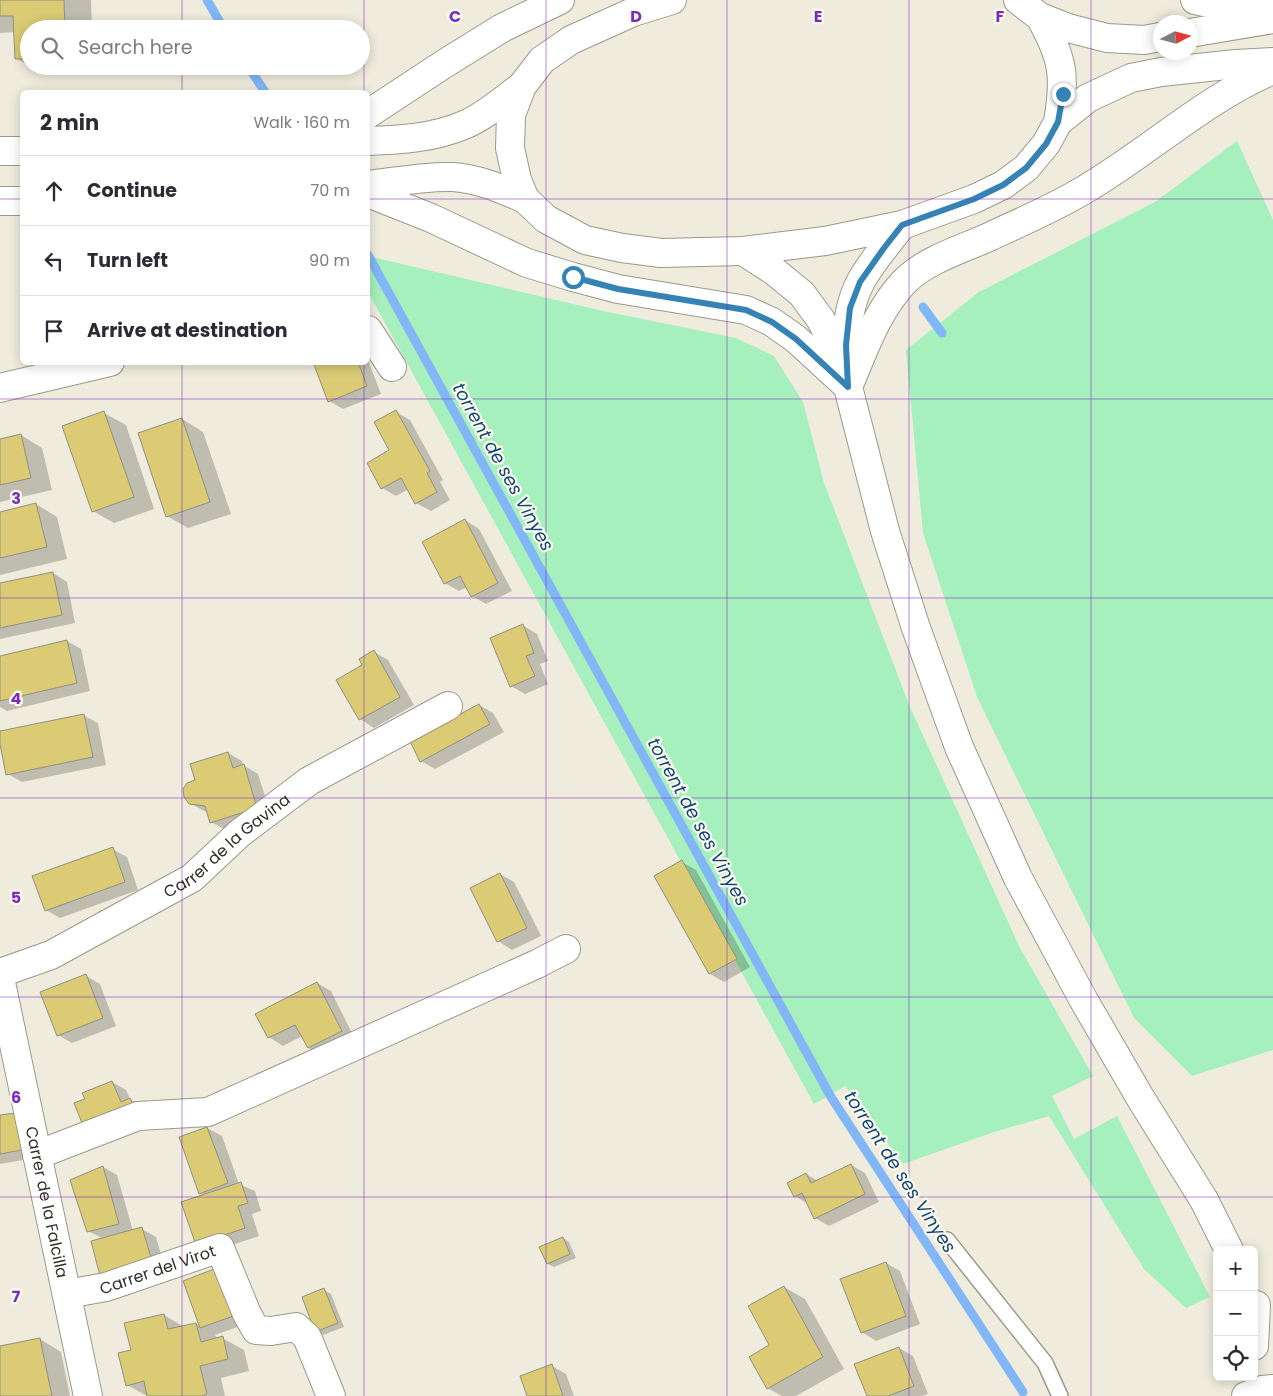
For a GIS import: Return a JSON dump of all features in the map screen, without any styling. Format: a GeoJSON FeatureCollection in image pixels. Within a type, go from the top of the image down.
{"type":"FeatureCollection","features":[{"type":"Feature","properties":{"kind":"main road"},"geometry":{"type":"LineString","coordinates":[[370,113],[502,28],[560,0]]}},
{"type":"Feature","properties":{"kind":"main road"},"geometry":{"type":"LineString","coordinates":[[370,141],[431,135],[464,125],[494,107],[522,86],[542,60],[570,40],[633,12],[672,0]]}},
{"type":"Feature","properties":{"kind":"main road"},"geometry":{"type":"LineString","coordinates":[[1018,0],[1040,17],[1068,28],[1107,38],[1144,40],[1153,38]]}},
{"type":"Feature","properties":{"kind":"main road"},"geometry":{"type":"LineString","coordinates":[[1195,0],[1273,14]]}},
{"type":"Feature","properties":{"kind":"main road"},"geometry":{"type":"LineString","coordinates":[[370,185],[453,177],[476,181],[500,188],[525,199],[546,219],[585,240],[622,248],[661,252],[743,251],[825,242],[902,225],[974,199],[1003,185],[1026,168],[1046,144],[1058,122],[1063,94],[1062,67],[1053,40],[1040,17]]}},
{"type":"Feature","properties":{"kind":"main road"},"geometry":{"type":"LineString","coordinates":[[1198,33],[1273,19]]}},
{"type":"Feature","properties":{"kind":"main road"},"geometry":{"type":"LineString","coordinates":[[1058,122],[1088,98],[1131,78],[1161,72],[1273,62]]}},
{"type":"Feature","properties":{"kind":"main road"},"geometry":{"type":"LineString","coordinates":[[848,387],[874,326],[889,300],[907,279],[934,261],[1036,216],[1085,189],[1212,102],[1247,81],[1273,70]]}},
{"type":"Feature","properties":{"kind":"main road"},"geometry":{"type":"LineString","coordinates":[[522,86],[511,115],[510,148],[517,180],[525,199]]}},
{"type":"Feature","properties":{"kind":"main road"},"geometry":{"type":"LineString","coordinates":[[0,151],[20,151]]}},
{"type":"Feature","properties":{"kind":"main road"},"geometry":{"type":"LineString","coordinates":[[370,194],[431,218],[527,263],[618,289],[746,310],[772,322],[796,339],[848,387]]}},
{"type":"Feature","properties":{"kind":"main road"},"geometry":{"type":"LineString","coordinates":[[0,201],[20,201]]}},
{"type":"Feature","properties":{"kind":"main road"},"geometry":{"type":"LineString","coordinates":[[848,387],[846,345],[850,308],[860,282],[902,225]]}},
{"type":"Feature","properties":{"kind":"main road"},"geometry":{"type":"LineString","coordinates":[[743,251],[774,271],[802,294],[824,327],[835,348],[848,387],[885,531],[916,628],[959,747],[1018,878],[1082,999],[1204,1200],[1226,1246]]}},
{"type":"Feature","properties":{"kind":"main road"},"geometry":{"type":"LineString","coordinates":[[370,333],[392,367]]}},
{"type":"Feature","properties":{"kind":"main road"},"geometry":{"type":"LineString","coordinates":[[0,388],[97,365]]}},
{"type":"Feature","properties":{"kind":"main road","name":"Carrer de la Gavina"},"geometry":{"type":"LineString","coordinates":[[0,973],[51,955],[192,878],[240,833],[309,781],[448,706]]}},
{"type":"Feature","properties":{"kind":"main road"},"geometry":{"type":"LineString","coordinates":[[37,1155],[138,1116],[208,1112],[537,964],[566,949]]}},
{"type":"Feature","properties":{"kind":"main road","name":"Carrer de la Falcilla"},"geometry":{"type":"LineString","coordinates":[[0,978],[3,1012],[37,1155],[88,1396]]}},
{"type":"Feature","properties":{"kind":"main road","name":"Carrer del Virot"},"geometry":{"type":"LineString","coordinates":[[66,1294],[106,1287],[220,1248],[247,1314],[256,1330],[271,1332],[296,1326],[307,1337],[331,1396]]}},
{"type":"Feature","properties":{"kind":"main road"},"geometry":{"type":"LineString","coordinates":[[1258,1309],[1273,1334]]}},
{"type":"Feature","properties":{"kind":"main road"},"geometry":{"type":"LineString","coordinates":[[1236,1396],[1243,1381]]}},
{"type":"Feature","properties":{"kind":"main road"},"geometry":{"type":"LineString","coordinates":[[1246,1396],[1262,1390],[1273,1389]]}},
{"type":"Feature","properties":{"kind":"lane"},"geometry":{"type":"LineString","coordinates":[[947,1240],[1045,1363],[1060,1396]]}},
{"type":"Feature","properties":{"kind":"green space"},"geometry":{"type":"Polygon","coordinates":[[[1237,141],[1273,220],[1273,1050],[1192,1076],[1134,1018],[977,697],[923,533],[906,350],[979,292],[1155,202],[1237,141]]]}},
{"type":"Feature","properties":{"kind":"green space"},"geometry":{"type":"Polygon","coordinates":[[[370,256],[603,311],[736,338],[774,356],[803,402],[824,483],[910,707],[1019,946],[1093,1076],[1052,1096],[1074,1139],[1117,1116],[1210,1297],[1186,1308],[1144,1269],[1049,1116],[991,1133],[903,1164],[845,1086],[814,1104],[370,296],[370,256]]]}},
{"type":"Feature","properties":{"kind":"building"},"geometry":{"type":"Polygon","coordinates":[[[0,0],[64,0],[65,20],[20,20],[20,59],[15,59],[13,16],[0,16],[0,0]]]}},
{"type":"Feature","properties":{"kind":"building"},"geometry":{"type":"Polygon","coordinates":[[[314,365],[359,365],[367,386],[328,402],[314,365]]]}},
{"type":"Feature","properties":{"kind":"building"},"geometry":{"type":"Polygon","coordinates":[[[396,410],[430,471],[427,473],[437,492],[415,504],[401,478],[381,489],[367,463],[389,450],[374,422],[396,410]]]}},
{"type":"Feature","properties":{"kind":"building"},"geometry":{"type":"Polygon","coordinates":[[[104,411],[134,497],[92,512],[62,426],[104,411]]]}},
{"type":"Feature","properties":{"kind":"building"},"geometry":{"type":"Polygon","coordinates":[[[182,418],[210,502],[166,517],[138,433],[182,418]]]}},
{"type":"Feature","properties":{"kind":"building"},"geometry":{"type":"Polygon","coordinates":[[[21,434],[31,478],[0,485],[0,439],[21,434]]]}},
{"type":"Feature","properties":{"kind":"building"},"geometry":{"type":"Polygon","coordinates":[[[36,503],[47,547],[0,558],[0,512],[36,503]]]}},
{"type":"Feature","properties":{"kind":"building"},"geometry":{"type":"Polygon","coordinates":[[[465,519],[498,583],[471,597],[460,576],[444,584],[422,542],[465,519]]]}},
{"type":"Feature","properties":{"kind":"building"},"geometry":{"type":"Polygon","coordinates":[[[53,572],[62,615],[0,628],[0,583],[53,572]]]}},
{"type":"Feature","properties":{"kind":"building"},"geometry":{"type":"Polygon","coordinates":[[[523,624],[534,653],[526,656],[535,676],[510,687],[490,638],[523,624]]]}},
{"type":"Feature","properties":{"kind":"building"},"geometry":{"type":"Polygon","coordinates":[[[67,640],[77,683],[0,701],[0,656],[67,640]]]}},
{"type":"Feature","properties":{"kind":"building"},"geometry":{"type":"Polygon","coordinates":[[[374,650],[400,697],[359,720],[336,680],[362,665],[359,659],[374,650]]]}},
{"type":"Feature","properties":{"kind":"building"},"geometry":{"type":"Polygon","coordinates":[[[479,704],[490,724],[420,762],[410,741],[479,704]]]}},
{"type":"Feature","properties":{"kind":"building"},"geometry":{"type":"Polygon","coordinates":[[[84,714],[93,757],[6,775],[0,744],[0,731],[84,714]]]}},
{"type":"Feature","properties":{"kind":"building"},"geometry":{"type":"Polygon","coordinates":[[[228,752],[233,768],[244,764],[257,808],[210,823],[205,806],[189,804],[184,797],[183,789],[187,783],[195,780],[190,764],[228,752]]]}},
{"type":"Feature","properties":{"kind":"building"},"geometry":{"type":"Polygon","coordinates":[[[113,847],[125,882],[45,911],[32,876],[113,847]]]}},
{"type":"Feature","properties":{"kind":"building"},"geometry":{"type":"Polygon","coordinates":[[[682,860],[737,959],[709,974],[654,876],[682,860]]]}},
{"type":"Feature","properties":{"kind":"building"},"geometry":{"type":"Polygon","coordinates":[[[500,873],[527,928],[497,942],[470,888],[500,873]]]}},
{"type":"Feature","properties":{"kind":"building"},"geometry":{"type":"Polygon","coordinates":[[[86,974],[103,1018],[57,1036],[40,992],[86,974]]]}},
{"type":"Feature","properties":{"kind":"building"},"geometry":{"type":"Polygon","coordinates":[[[317,982],[342,1031],[308,1048],[295,1025],[268,1038],[255,1014],[317,982]]]}},
{"type":"Feature","properties":{"kind":"building"},"geometry":{"type":"Polygon","coordinates":[[[112,1081],[121,1102],[130,1098],[136,1111],[86,1133],[74,1103],[85,1099],[82,1093],[112,1081]]]}},
{"type":"Feature","properties":{"kind":"building"},"geometry":{"type":"Polygon","coordinates":[[[15,1113],[22,1150],[0,1154],[0,1115],[15,1113]]]}},
{"type":"Feature","properties":{"kind":"building"},"geometry":{"type":"Polygon","coordinates":[[[207,1127],[228,1183],[199,1194],[179,1137],[207,1127]]]}},
{"type":"Feature","properties":{"kind":"building"},"geometry":{"type":"Polygon","coordinates":[[[851,1164],[865,1194],[814,1219],[802,1193],[794,1197],[787,1183],[806,1173],[811,1183],[851,1164]]]}},
{"type":"Feature","properties":{"kind":"building"},"geometry":{"type":"Polygon","coordinates":[[[103,1166],[119,1224],[87,1232],[70,1180],[103,1166]]]}},
{"type":"Feature","properties":{"kind":"building"},"geometry":{"type":"Polygon","coordinates":[[[241,1182],[248,1203],[238,1206],[245,1228],[196,1245],[181,1202],[241,1182]]]}},
{"type":"Feature","properties":{"kind":"building"},"geometry":{"type":"Polygon","coordinates":[[[142,1227],[152,1261],[100,1276],[91,1241],[142,1227]]]}},
{"type":"Feature","properties":{"kind":"building"},"geometry":{"type":"Polygon","coordinates":[[[563,1237],[570,1254],[547,1264],[539,1247],[563,1237]]]}},
{"type":"Feature","properties":{"kind":"building"},"geometry":{"type":"Polygon","coordinates":[[[886,1262],[906,1316],[861,1333],[840,1279],[886,1262]]]}},
{"type":"Feature","properties":{"kind":"building"},"geometry":{"type":"Polygon","coordinates":[[[219,1267],[236,1315],[200,1328],[183,1281],[219,1267]]]}},
{"type":"Feature","properties":{"kind":"building"},"geometry":{"type":"Polygon","coordinates":[[[784,1286],[823,1357],[767,1389],[749,1357],[769,1345],[748,1306],[784,1286]]]}},
{"type":"Feature","properties":{"kind":"building"},"geometry":{"type":"Polygon","coordinates":[[[324,1288],[338,1323],[315,1332],[302,1297],[324,1288]]]}},
{"type":"Feature","properties":{"kind":"building"},"geometry":{"type":"Polygon","coordinates":[[[164,1314],[168,1329],[196,1323],[201,1342],[223,1336],[228,1359],[200,1366],[207,1394],[201,1396],[147,1396],[144,1381],[126,1386],[118,1353],[131,1350],[124,1323],[164,1314]]]}},
{"type":"Feature","properties":{"kind":"building"},"geometry":{"type":"Polygon","coordinates":[[[40,1338],[52,1396],[0,1396],[0,1346],[40,1338]]]}},
{"type":"Feature","properties":{"kind":"building"},"geometry":{"type":"Polygon","coordinates":[[[899,1347],[914,1386],[888,1396],[867,1396],[854,1364],[899,1347]]]}},
{"type":"Feature","properties":{"kind":"building"},"geometry":{"type":"Polygon","coordinates":[[[552,1364],[563,1396],[527,1396],[520,1376],[552,1364]]]}},
{"type":"Feature","properties":{"kind":"waterway","name":"torrent de ses Vinyes"},"geometry":{"type":"LineString","coordinates":[[207,0],[219,20]]}},
{"type":"Feature","properties":{"kind":"waterway","name":"torrent de ses Vinyes"},"geometry":{"type":"LineString","coordinates":[[254,75],[264,90]]}},
{"type":"Feature","properties":{"kind":"waterway","name":"torrent de ses Vinyes"},"geometry":{"type":"LineString","coordinates":[[370,259],[831,1097],[1023,1392]]}},
{"type":"Feature","properties":{"kind":"waterway"},"geometry":{"type":"LineString","coordinates":[[923,307],[942,333]]}},
{"type":"Feature","properties":{"kind":"route"},"geometry":{"type":"LineString","coordinates":[[573,277],[618,289],[746,310],[772,322],[796,339],[848,387],[846,345],[850,308],[860,282],[884,248],[902,225],[974,199],[1003,185],[1026,168],[1046,144],[1058,122],[1063,94]]}}]}
